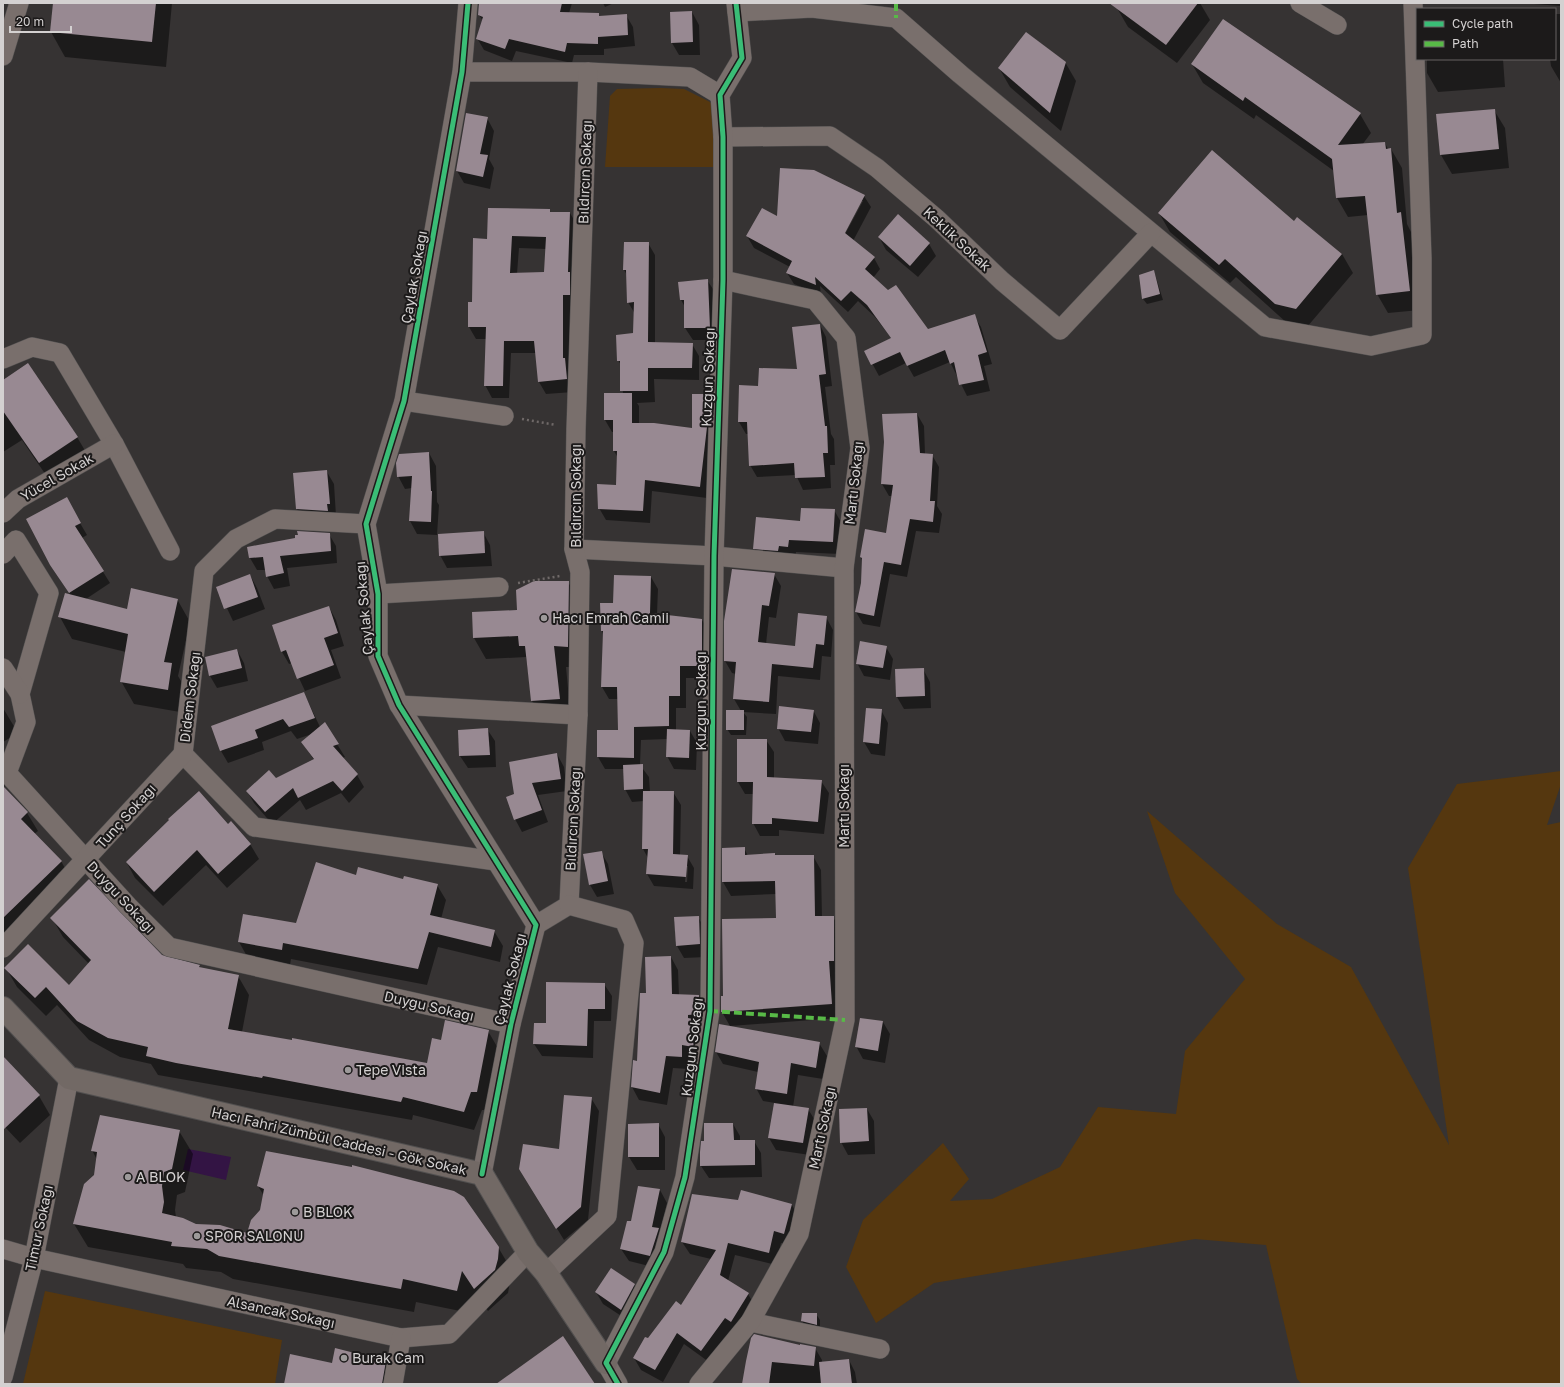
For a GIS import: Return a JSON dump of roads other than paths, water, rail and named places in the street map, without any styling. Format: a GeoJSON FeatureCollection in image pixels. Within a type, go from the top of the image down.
{"type":"FeatureCollection","features":[{"type":"Feature","properties":{"kind":"street"},"geometry":{"type":"LineString","coordinates":[[5,44],[19,3]]}},
{"type":"Feature","properties":{"kind":"street","name":"Çaylak Sokağı"},"geometry":{"type":"LineString","coordinates":[[468,3],[462,72],[404,401],[366,524],[378,594],[378,656],[399,705],[536,925],[511,1024],[482,1174]]}},
{"type":"Feature","properties":{"kind":"street"},"geometry":{"type":"LineString","coordinates":[[1300,3],[1338,25]]}},
{"type":"Feature","properties":{"kind":"street"},"geometry":{"type":"LineString","coordinates":[[462,72],[588,72],[690,76],[720,95],[742,58],[737,7],[812,8],[896,18],[960,74],[1265,327],[1371,346],[1422,334],[1422,258],[1413,3]]}},
{"type":"Feature","properties":{"kind":"street","name":"Bıldırcın Sokağı"},"geometry":{"type":"LineString","coordinates":[[569,905],[578,715],[580,572],[574,549],[576,429],[588,72]]}},
{"type":"Feature","properties":{"kind":"street","name":"Kuzgun Sokağı"},"geometry":{"type":"LineString","coordinates":[[606,1363],[664,1252],[685,1177],[710,1011],[714,556],[723,280],[723,137],[720,95]]}},
{"type":"Feature","properties":{"kind":"street","name":"Keklik Sokak"},"geometry":{"type":"LineString","coordinates":[[723,137],[830,136],[877,168],[937,219],[1002,281],[1060,330],[1151,233]]}},
{"type":"Feature","properties":{"kind":"street","name":"Martı Sokağı"},"geometry":{"type":"LineString","coordinates":[[699,1384],[750,1322],[800,1234],[845,1020],[844,568],[860,448],[846,338],[816,300],[723,280]]}},
{"type":"Feature","properties":{"kind":"street"},"geometry":{"type":"LineString","coordinates":[[3,360],[32,347],[60,353],[114,444],[170,551]]}},
{"type":"Feature","properties":{"kind":"street"},"geometry":{"type":"LineString","coordinates":[[404,401],[504,416]]}},
{"type":"Feature","properties":{"kind":"street","name":"Yücel Sokak"},"geometry":{"type":"LineString","coordinates":[[3,513],[18,499],[114,444]]}},
{"type":"Feature","properties":{"kind":"street","name":"Didem Sokağı"},"geometry":{"type":"LineString","coordinates":[[366,524],[275,519],[236,539],[204,571],[183,754],[254,827],[496,861]]}},
{"type":"Feature","properties":{"kind":"street","name":"Duygu Sokağı"},"geometry":{"type":"LineString","coordinates":[[3,554],[16,540],[49,593],[20,694],[26,722],[7,773],[128,906],[168,947],[511,1024]]}},
{"type":"Feature","properties":{"kind":"street"},"geometry":{"type":"LineString","coordinates":[[574,549],[714,556],[844,568]]}},
{"type":"Feature","properties":{"kind":"street"},"geometry":{"type":"LineString","coordinates":[[378,594],[499,587]]}},
{"type":"Feature","properties":{"kind":"street"},"geometry":{"type":"LineString","coordinates":[[3,668],[20,694]]}},
{"type":"Feature","properties":{"kind":"street"},"geometry":{"type":"LineString","coordinates":[[399,705],[578,715]]}},
{"type":"Feature","properties":{"kind":"street","name":"Tunç Sokağı"},"geometry":{"type":"LineString","coordinates":[[3,948],[87,860],[183,754]]}},
{"type":"Feature","properties":{"kind":"street"},"geometry":{"type":"LineString","coordinates":[[536,925],[569,905],[624,920],[634,944],[606,1216],[546,1273]]}},
{"type":"Feature","properties":{"kind":"street"},"geometry":{"type":"LineString","coordinates":[[3,1008],[68,1078]]}},
{"type":"Feature","properties":{"kind":"street","name":"Hacı Fahri Zümbül Caddesi - Gök Sokak"},"geometry":{"type":"LineString","coordinates":[[68,1078],[482,1174],[528,1252],[546,1273],[606,1363]]}},
{"type":"Feature","properties":{"kind":"street","name":"Timur Sokağı"},"geometry":{"type":"LineString","coordinates":[[3,1377],[34,1258],[68,1078]]}},
{"type":"Feature","properties":{"kind":"street","name":"Alsancak Sokağı"},"geometry":{"type":"LineString","coordinates":[[3,1249],[34,1258],[401,1338],[449,1334],[528,1252]]}},
{"type":"Feature","properties":{"kind":"street"},"geometry":{"type":"LineString","coordinates":[[750,1322],[880,1349]]}},
{"type":"Feature","properties":{"kind":"street"},"geometry":{"type":"LineString","coordinates":[[392,1384],[401,1338]]}},
{"type":"Feature","properties":{"kind":"street"},"geometry":{"type":"LineString","coordinates":[[606,1363],[618,1384]]}},
{"type":"Feature","properties":{"kind":"place","name":"Hacı Emrah Camii"},"geometry":{"type":"Point","coordinates":[544,618]}},
{"type":"Feature","properties":{"kind":"place","name":"Tepe Vista"},"geometry":{"type":"Point","coordinates":[348,1070]}},
{"type":"Feature","properties":{"kind":"place","name":"A BLOK"},"geometry":{"type":"Point","coordinates":[128,1177]}},
{"type":"Feature","properties":{"kind":"place","name":"B BLOK"},"geometry":{"type":"Point","coordinates":[295,1212]}},
{"type":"Feature","properties":{"kind":"place","name":"SPOR SALONU"},"geometry":{"type":"Point","coordinates":[197,1236]}},
{"type":"Feature","properties":{"kind":"place","name":"Burak Cam"},"geometry":{"type":"Point","coordinates":[344,1358]}}]}
